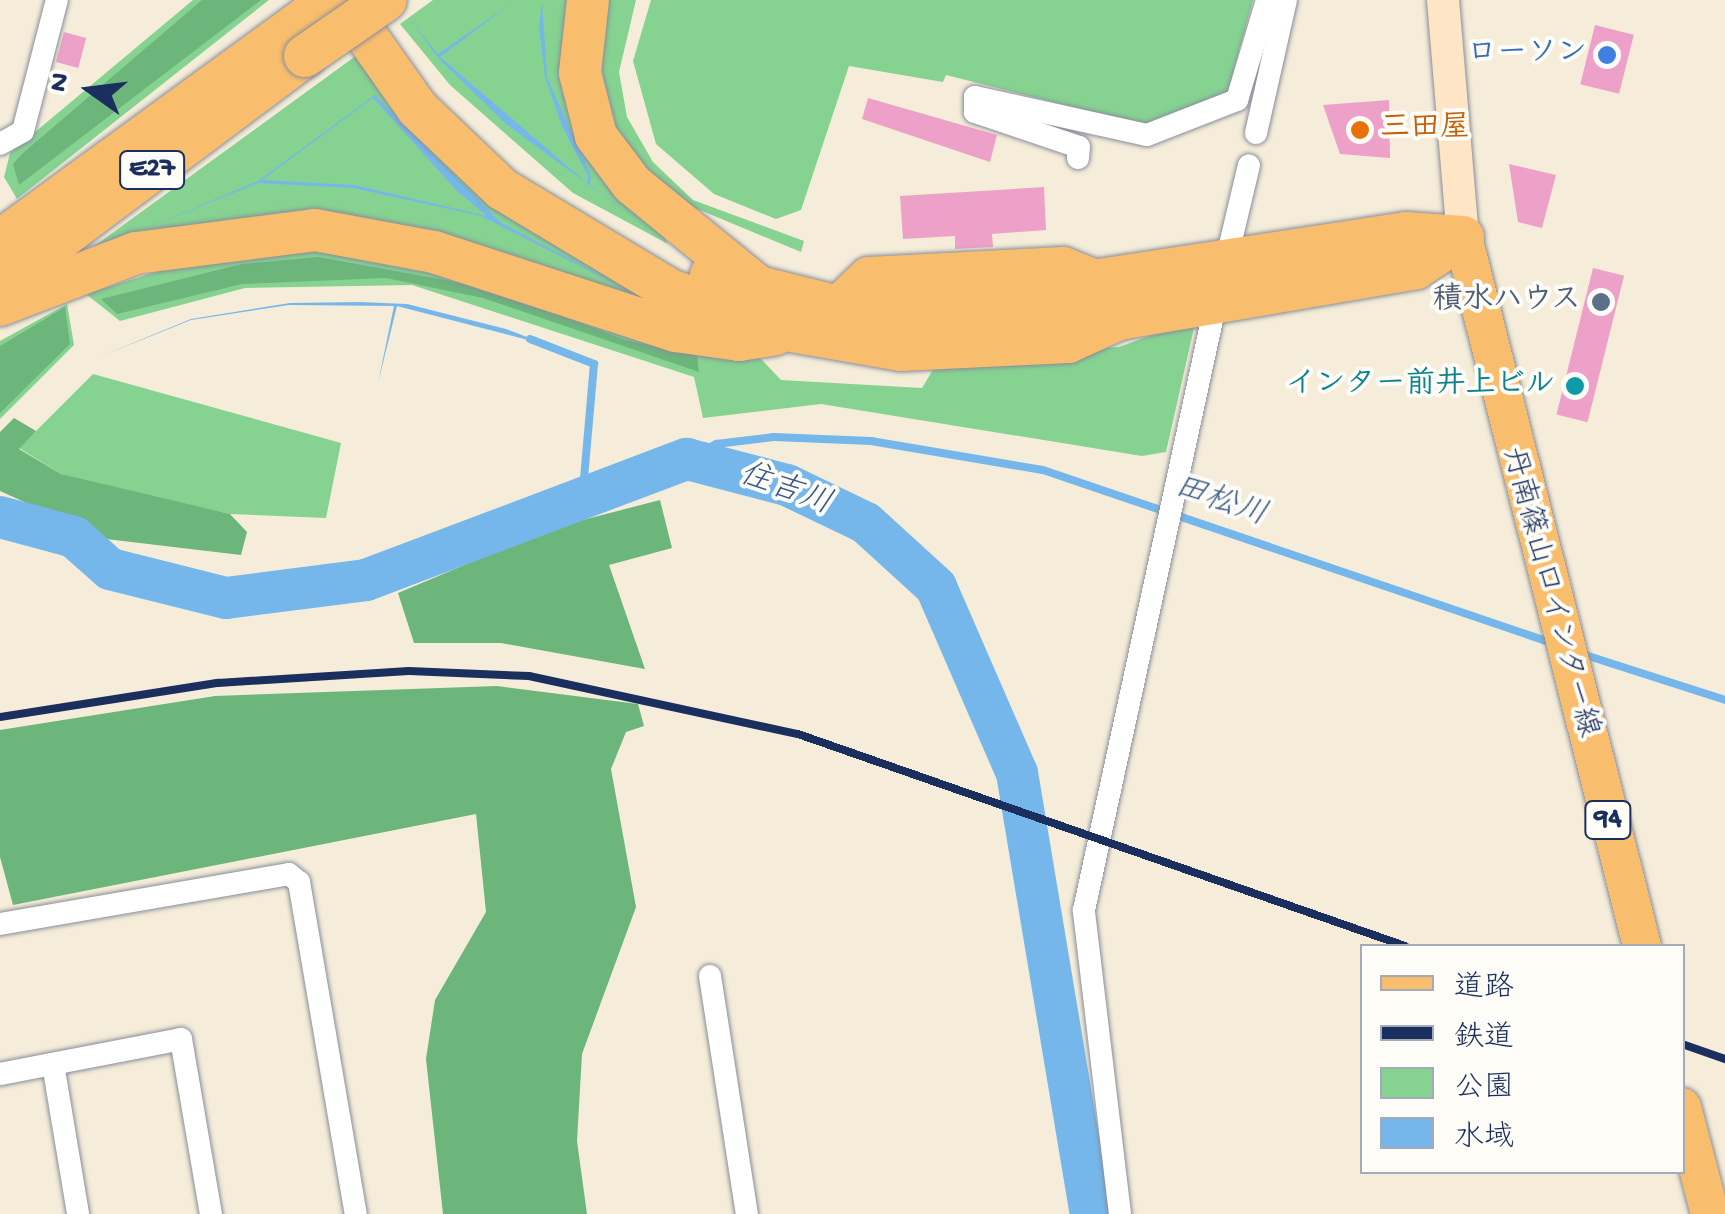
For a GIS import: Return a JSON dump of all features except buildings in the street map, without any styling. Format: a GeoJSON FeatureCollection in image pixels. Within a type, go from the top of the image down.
{"type":"FeatureCollection","features":[{"type":"Feature","properties":{"kind":"highway","name":"E27"},"geometry":{"type":"LineString","coordinates":[[0,239],[291,23],[331,0]]}},
{"type":"Feature","properties":{"kind":"highway"},"geometry":{"type":"LineString","coordinates":[[342,0],[418,110],[502,190],[653,281],[786,330]]}},
{"type":"Feature","properties":{"kind":"highway"},"geometry":{"type":"LineString","coordinates":[[372,0],[443,100],[582,213],[644,249],[848,321],[900,350],[1068,342],[1110,301]]}},
{"type":"Feature","properties":{"kind":"highway","name":"E27"},"geometry":{"type":"LineString","coordinates":[[0,284],[291,23],[386,0]]}},
{"type":"Feature","properties":{"kind":"highway"},"geometry":{"type":"LineString","coordinates":[[588,0],[580,72],[596,136],[632,184],[758,287]]}},
{"type":"Feature","properties":{"kind":"highway"},"geometry":{"type":"LineString","coordinates":[[0,305],[136,253],[315,230],[470,262],[676,331],[739,340],[848,321],[1110,301],[1416,268],[1463,237]]}},
{"type":"Feature","properties":{"kind":"main road"},"geometry":{"type":"LineString","coordinates":[[1443,0],[1463,237]]}},
{"type":"Feature","properties":{"kind":"main road","name":"丹南篠山口インター線"},"geometry":{"type":"LineString","coordinates":[[1463,237],[1551,604],[1641,944]]}},
{"type":"Feature","properties":{"kind":"main road"},"geometry":{"type":"LineString","coordinates":[[1685,1118],[1710,1214]]}},
{"type":"Feature","properties":{"kind":"street"},"geometry":{"type":"LineString","coordinates":[[0,144],[23,132],[57,0]]}},
{"type":"Feature","properties":{"kind":"street"},"geometry":{"type":"LineString","coordinates":[[1078,158],[1079,147],[975,112],[974,96],[1146,135],[1237,100],[1267,0]]}},
{"type":"Feature","properties":{"kind":"street"},"geometry":{"type":"LineString","coordinates":[[1256,133],[1286,0]]}},
{"type":"Feature","properties":{"kind":"street"},"geometry":{"type":"LineString","coordinates":[[1230,248],[1248,165]]}},
{"type":"Feature","properties":{"kind":"street"},"geometry":{"type":"LineString","coordinates":[[1120,1214],[1084,910],[1174,475],[1212,320]]}},
{"type":"Feature","properties":{"kind":"street"},"geometry":{"type":"LineString","coordinates":[[0,924],[290,874],[299,882],[356,1214]]}},
{"type":"Feature","properties":{"kind":"street"},"geometry":{"type":"LineString","coordinates":[[710,976],[748,1214]]}},
{"type":"Feature","properties":{"kind":"street"},"geometry":{"type":"LineString","coordinates":[[0,1074],[181,1039],[211,1214]]}},
{"type":"Feature","properties":{"kind":"street"},"geometry":{"type":"LineString","coordinates":[[54,1064],[78,1214]]}},
{"type":"Feature","properties":{"kind":"green space"},"geometry":{"type":"Polygon","coordinates":[[[193,0],[269,0],[17,199],[4,177],[10,153],[193,0]]]}},
{"type":"Feature","properties":{"kind":"green space"},"geometry":{"type":"Polygon","coordinates":[[[202,0],[261,0],[19,185],[13,164],[23,153],[202,0]]]}},
{"type":"Feature","properties":{"kind":"green space"},"geometry":{"type":"Polygon","coordinates":[[[433,0],[574,0],[568,43],[668,244],[573,193],[450,85],[400,24],[433,0]]]}},
{"type":"Feature","properties":{"kind":"green space"},"geometry":{"type":"Polygon","coordinates":[[[602,0],[636,0],[619,72],[627,117],[653,162],[693,200],[804,241],[801,252],[671,198],[608,125],[597,29],[602,0]]]}},
{"type":"Feature","properties":{"kind":"green space"},"geometry":{"type":"Polygon","coordinates":[[[651,0],[1253,0],[1227,95],[1148,126],[946,75],[943,82],[849,66],[801,210],[776,219],[714,194],[656,144],[633,61],[651,0]]]}},
{"type":"Feature","properties":{"kind":"green space"},"geometry":{"type":"Polygon","coordinates":[[[357,55],[669,310],[475,245],[89,250],[357,55]]]}},
{"type":"Feature","properties":{"kind":"green space"},"geometry":{"type":"Polygon","coordinates":[[[311,249],[392,257],[761,359],[781,380],[922,388],[940,358],[1119,347],[1196,319],[1166,452],[1142,456],[821,404],[703,418],[694,377],[412,285],[245,288],[120,321],[86,294],[184,263],[311,249]]]}},
{"type":"Feature","properties":{"kind":"green space"},"geometry":{"type":"Polygon","coordinates":[[[318,257],[489,288],[625,340],[697,355],[699,372],[483,298],[386,278],[242,284],[117,314],[101,299],[242,264],[318,257]]]}},
{"type":"Feature","properties":{"kind":"green space"},"geometry":{"type":"Polygon","coordinates":[[[67,304],[74,345],[0,419],[0,341],[67,304]]]}},
{"type":"Feature","properties":{"kind":"green space"},"geometry":{"type":"Polygon","coordinates":[[[65,307],[70,344],[0,413],[0,346],[65,307]]]}},
{"type":"Feature","properties":{"kind":"green space"},"geometry":{"type":"Polygon","coordinates":[[[93,374],[341,443],[326,518],[230,514],[129,492],[61,474],[19,448],[93,374]]]}},
{"type":"Feature","properties":{"kind":"green space"},"geometry":{"type":"Polygon","coordinates":[[[14,418],[36,431],[19,449],[61,474],[230,514],[247,532],[241,555],[106,539],[0,491],[0,432],[14,418]]]}},
{"type":"Feature","properties":{"kind":"green space"},"geometry":{"type":"Polygon","coordinates":[[[660,500],[672,548],[609,565],[645,669],[501,643],[414,643],[398,593],[552,528],[660,500]]]}},
{"type":"Feature","properties":{"kind":"green space"},"geometry":{"type":"Polygon","coordinates":[[[497,686],[638,704],[644,726],[626,732],[611,769],[636,907],[582,1054],[577,1141],[587,1214],[443,1214],[426,1059],[435,1000],[486,912],[476,814],[13,905],[0,857],[0,730],[215,696],[497,686]]]}},
{"type":"Feature","properties":{"kind":"water"},"geometry":{"type":"Polygon","coordinates":[[[516,0],[440,57],[587,183],[588,176],[562,126],[545,77],[539,28],[542,0],[547,77],[591,176],[590,185],[653,232],[506,124],[440,60],[409,19],[438,54],[516,0]]]}},
{"type":"Feature","properties":{"kind":"water"},"geometry":{"type":"Polygon","coordinates":[[[375,95],[500,222],[639,296],[481,216],[353,188],[258,183],[147,228],[258,181],[375,95]],[[373,98],[262,180],[354,185],[487,216],[457,191],[373,98]]]}},
{"type":"Feature","properties":{"kind":"water"},"geometry":{"type":"Polygon","coordinates":[[[290,303],[407,304],[506,329],[551,346],[397,306],[378,383],[394,306],[289,305],[191,320],[94,359],[191,319],[290,303]]]}},
{"type":"Feature","properties":{"kind":"waterway"},"geometry":{"type":"LineString","coordinates":[[530,339],[594,364],[582,502]]}},
{"type":"Feature","properties":{"kind":"waterway","name":"田松川"},"geometry":{"type":"LineString","coordinates":[[687,459],[716,444],[774,437],[871,441],[1043,470],[1552,643]]}},
{"type":"Feature","properties":{"kind":"waterway","name":"住吉川"},"geometry":{"type":"LineString","coordinates":[[0,517],[74,537],[110,569],[226,598],[366,580],[687,459],[787,485],[866,523],[936,587],[1017,773],[1091,1214]]}},
{"type":"Feature","properties":{"kind":"waterway","name":"田松川"},"geometry":{"type":"LineString","coordinates":[[1579,653],[1725,700]]}},
{"type":"Feature","properties":{"kind":"railway"},"geometry":{"type":"LineString","coordinates":[[0,717],[218,683],[409,671],[529,676],[798,734],[1399,944]]}},
{"type":"Feature","properties":{"kind":"railway"},"geometry":{"type":"LineString","coordinates":[[1685,1045],[1725,1059]]}},
{"type":"Feature","properties":{"kind":"place","name":"ローソン"},"geometry":{"type":"Point","coordinates":[1607,55]}},
{"type":"Feature","properties":{"kind":"place","name":"三田屋"},"geometry":{"type":"Point","coordinates":[1360,130]}},
{"type":"Feature","properties":{"kind":"place","name":"積水ハウス"},"geometry":{"type":"Point","coordinates":[1601,302]}},
{"type":"Feature","properties":{"kind":"place","name":"インター前井上ビル"},"geometry":{"type":"Point","coordinates":[1575,386]}}]}
